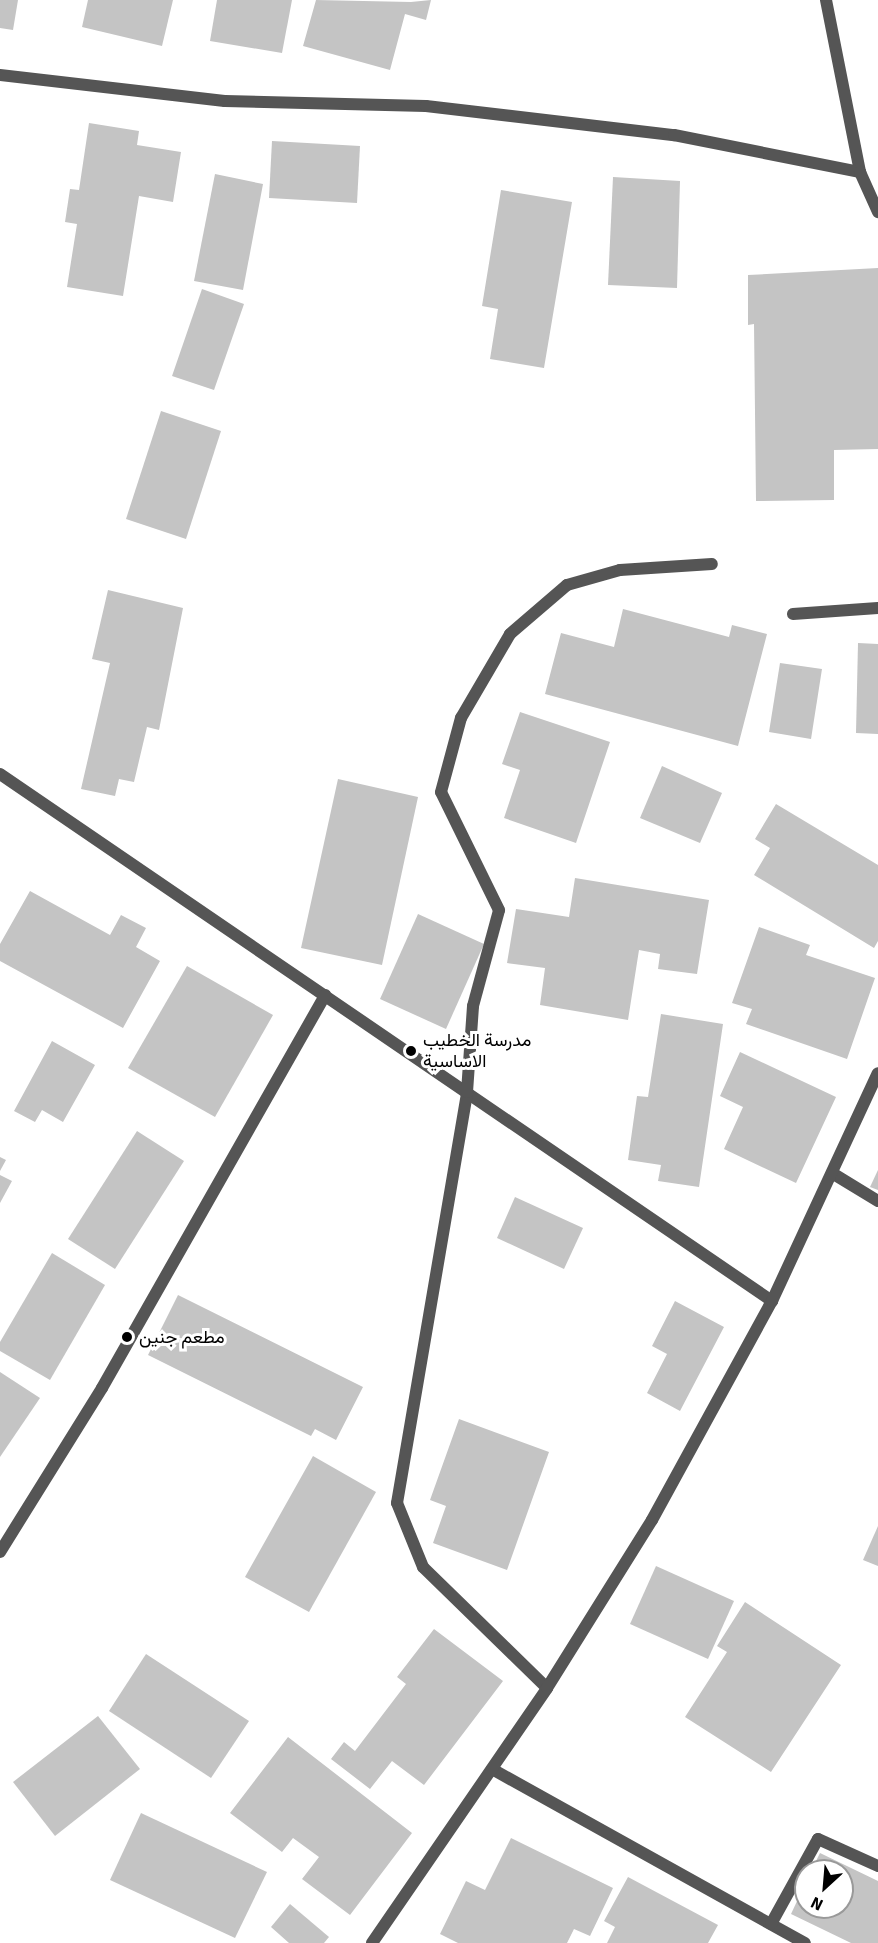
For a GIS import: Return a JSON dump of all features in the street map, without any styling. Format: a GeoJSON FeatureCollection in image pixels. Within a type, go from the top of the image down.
{"type":"FeatureCollection","features":[{"type":"Feature","properties":{"kind":"street"},"geometry":{"type":"LineString","coordinates":[[826,0],[860,172],[878,212]]}},
{"type":"Feature","properties":{"kind":"street"},"geometry":{"type":"LineString","coordinates":[[0,75],[225,101],[426,106],[674,135],[860,172]]}},
{"type":"Feature","properties":{"kind":"street"},"geometry":{"type":"LineString","coordinates":[[547,1689],[423,1567],[397,1503],[467,1092],[473,1006],[499,910],[441,792],[461,718],[510,634],[567,585],[620,570],[712,564]]}},
{"type":"Feature","properties":{"kind":"street"},"geometry":{"type":"LineString","coordinates":[[793,614],[878,608]]}},
{"type":"Feature","properties":{"kind":"street"},"geometry":{"type":"LineString","coordinates":[[0,774],[772,1301]]}},
{"type":"Feature","properties":{"kind":"street"},"geometry":{"type":"LineString","coordinates":[[0,1552],[102,1388],[325,994]]}},
{"type":"Feature","properties":{"kind":"street"},"geometry":{"type":"LineString","coordinates":[[372,1943],[547,1689],[652,1520],[772,1301],[878,1073]]}},
{"type":"Feature","properties":{"kind":"street"},"geometry":{"type":"LineString","coordinates":[[831,1173],[878,1201]]}},
{"type":"Feature","properties":{"kind":"street"},"geometry":{"type":"LineString","coordinates":[[492,1769],[771,1924],[790,1940],[805,1943]]}},
{"type":"Feature","properties":{"kind":"street"},"geometry":{"type":"LineString","coordinates":[[771,1924],[818,1839],[878,1866]]}},
{"type":"Feature","properties":{"kind":"building"},"geometry":{"type":"Polygon","coordinates":[[[0,0],[18,0],[13,30],[0,28],[0,0]]]}},
{"type":"Feature","properties":{"kind":"building"},"geometry":{"type":"Polygon","coordinates":[[[88,0],[173,0],[162,46],[82,27],[88,0]]]}},
{"type":"Feature","properties":{"kind":"building"},"geometry":{"type":"Polygon","coordinates":[[[217,0],[292,0],[282,53],[210,41],[217,0]]]}},
{"type":"Feature","properties":{"kind":"building"},"geometry":{"type":"Polygon","coordinates":[[[316,0],[411,2],[431,0],[426,20],[405,14],[390,70],[303,46],[316,0]]]}},
{"type":"Feature","properties":{"kind":"building"},"geometry":{"type":"Polygon","coordinates":[[[89,123],[139,131],[137,145],[181,152],[173,202],[139,196],[123,296],[67,287],[77,224],[65,222],[70,189],[79,190],[89,123]]]}},
{"type":"Feature","properties":{"kind":"building"},"geometry":{"type":"Polygon","coordinates":[[[272,141],[360,146],[357,203],[269,198],[272,141]]]}},
{"type":"Feature","properties":{"kind":"building"},"geometry":{"type":"Polygon","coordinates":[[[215,174],[263,184],[243,290],[194,281],[215,174]]]}},
{"type":"Feature","properties":{"kind":"building"},"geometry":{"type":"Polygon","coordinates":[[[613,177],[680,181],[677,288],[608,285],[613,177]]]}},
{"type":"Feature","properties":{"kind":"building"},"geometry":{"type":"Polygon","coordinates":[[[501,190],[572,202],[544,368],[490,359],[498,309],[482,306],[501,190]]]}},
{"type":"Feature","properties":{"kind":"building"},"geometry":{"type":"Polygon","coordinates":[[[878,268],[878,449],[834,450],[834,500],[756,501],[754,324],[748,325],[748,275],[878,268]]]}},
{"type":"Feature","properties":{"kind":"building"},"geometry":{"type":"Polygon","coordinates":[[[202,289],[244,304],[214,390],[172,376],[202,289]]]}},
{"type":"Feature","properties":{"kind":"building"},"geometry":{"type":"Polygon","coordinates":[[[161,411],[221,431],[186,539],[126,519],[161,411]]]}},
{"type":"Feature","properties":{"kind":"building"},"geometry":{"type":"Polygon","coordinates":[[[108,590],[183,608],[159,730],[147,727],[134,782],[119,779],[115,796],[81,789],[110,663],[92,659],[108,590]]]}},
{"type":"Feature","properties":{"kind":"building"},"geometry":{"type":"Polygon","coordinates":[[[623,609],[729,637],[732,625],[767,634],[738,746],[545,694],[561,633],[614,647],[623,609]]]}},
{"type":"Feature","properties":{"kind":"building"},"geometry":{"type":"Polygon","coordinates":[[[858,643],[878,644],[878,734],[856,733],[858,643]]]}},
{"type":"Feature","properties":{"kind":"building"},"geometry":{"type":"Polygon","coordinates":[[[780,663],[822,669],[811,739],[769,732],[780,663]]]}},
{"type":"Feature","properties":{"kind":"building"},"geometry":{"type":"Polygon","coordinates":[[[520,712],[610,742],[576,843],[504,818],[520,770],[502,764],[520,712]]]}},
{"type":"Feature","properties":{"kind":"building"},"geometry":{"type":"Polygon","coordinates":[[[662,766],[722,793],[700,843],[640,818],[662,766]]]}},
{"type":"Feature","properties":{"kind":"building"},"geometry":{"type":"Polygon","coordinates":[[[338,779],[418,797],[382,965],[301,948],[338,779]]]}},
{"type":"Feature","properties":{"kind":"building"},"geometry":{"type":"Polygon","coordinates":[[[776,804],[878,865],[878,941],[874,948],[754,875],[770,848],[755,839],[776,804]]]}},
{"type":"Feature","properties":{"kind":"building"},"geometry":{"type":"Polygon","coordinates":[[[575,878],[709,900],[697,974],[658,969],[660,954],[639,950],[628,1020],[540,1005],[545,968],[507,963],[516,909],[569,917],[575,878]]]}},
{"type":"Feature","properties":{"kind":"building"},"geometry":{"type":"Polygon","coordinates":[[[30,891],[110,935],[121,915],[146,928],[136,947],[160,961],[123,1028],[0,961],[0,944],[30,891]]]}},
{"type":"Feature","properties":{"kind":"building"},"geometry":{"type":"Polygon","coordinates":[[[418,914],[484,944],[446,1029],[380,999],[418,914]]]}},
{"type":"Feature","properties":{"kind":"building"},"geometry":{"type":"Polygon","coordinates":[[[759,927],[810,945],[806,955],[875,978],[847,1059],[746,1024],[752,1009],[732,1003],[759,927]]]}},
{"type":"Feature","properties":{"kind":"building"},"geometry":{"type":"Polygon","coordinates":[[[187,966],[273,1015],[215,1117],[128,1068],[187,966]]]}},
{"type":"Feature","properties":{"kind":"building"},"geometry":{"type":"Polygon","coordinates":[[[661,1014],[723,1024],[699,1187],[658,1181],[661,1165],[628,1160],[637,1096],[648,1097],[661,1014]]]}},
{"type":"Feature","properties":{"kind":"building"},"geometry":{"type":"Polygon","coordinates":[[[52,1041],[95,1065],[63,1122],[42,1110],[35,1122],[14,1111],[52,1041]]]}},
{"type":"Feature","properties":{"kind":"building"},"geometry":{"type":"Polygon","coordinates":[[[740,1052],[836,1097],[796,1183],[724,1149],[743,1107],[720,1096],[740,1052]]]}},
{"type":"Feature","properties":{"kind":"building"},"geometry":{"type":"Polygon","coordinates":[[[137,1131],[184,1161],[115,1269],[68,1239],[137,1131]]]}},
{"type":"Feature","properties":{"kind":"building"},"geometry":{"type":"Polygon","coordinates":[[[0,1157],[6,1160],[0,1171],[0,1157]]]}},
{"type":"Feature","properties":{"kind":"building"},"geometry":{"type":"Polygon","coordinates":[[[878,1170],[878,1190],[870,1187],[878,1170]]]}},
{"type":"Feature","properties":{"kind":"building"},"geometry":{"type":"Polygon","coordinates":[[[0,1175],[12,1181],[0,1203],[0,1175]]]}},
{"type":"Feature","properties":{"kind":"building"},"geometry":{"type":"Polygon","coordinates":[[[515,1197],[583,1228],[564,1269],[497,1238],[515,1197]]]}},
{"type":"Feature","properties":{"kind":"building"},"geometry":{"type":"Polygon","coordinates":[[[52,1253],[105,1285],[50,1380],[0,1351],[0,1342],[52,1253]]]}},
{"type":"Feature","properties":{"kind":"building"},"geometry":{"type":"Polygon","coordinates":[[[178,1295],[363,1387],[336,1440],[315,1429],[311,1436],[148,1355],[178,1295]]]}},
{"type":"Feature","properties":{"kind":"building"},"geometry":{"type":"Polygon","coordinates":[[[675,1301],[724,1327],[680,1411],[647,1393],[667,1354],[652,1346],[675,1301]]]}},
{"type":"Feature","properties":{"kind":"building"},"geometry":{"type":"Polygon","coordinates":[[[0,1372],[40,1398],[0,1457],[0,1372]]]}},
{"type":"Feature","properties":{"kind":"building"},"geometry":{"type":"Polygon","coordinates":[[[459,1419],[549,1452],[507,1570],[433,1543],[446,1506],[430,1500],[459,1419]]]}},
{"type":"Feature","properties":{"kind":"building"},"geometry":{"type":"Polygon","coordinates":[[[313,1456],[376,1492],[309,1612],[245,1577],[313,1456]]]}},
{"type":"Feature","properties":{"kind":"building"},"geometry":{"type":"Polygon","coordinates":[[[878,1526],[878,1566],[863,1560],[878,1526]]]}},
{"type":"Feature","properties":{"kind":"building"},"geometry":{"type":"Polygon","coordinates":[[[656,1566],[734,1601],[708,1659],[630,1624],[656,1566]]]}},
{"type":"Feature","properties":{"kind":"building"},"geometry":{"type":"Polygon","coordinates":[[[745,1602],[841,1665],[771,1772],[685,1717],[727,1652],[717,1646],[745,1602]]]}},
{"type":"Feature","properties":{"kind":"building"},"geometry":{"type":"Polygon","coordinates":[[[434,1629],[503,1681],[424,1785],[392,1761],[370,1789],[331,1759],[344,1742],[355,1751],[406,1684],[397,1677],[434,1629]]]}},
{"type":"Feature","properties":{"kind":"building"},"geometry":{"type":"Polygon","coordinates":[[[146,1654],[249,1721],[211,1778],[109,1711],[146,1654]]]}},
{"type":"Feature","properties":{"kind":"building"},"geometry":{"type":"Polygon","coordinates":[[[98,1716],[140,1769],[55,1836],[13,1782],[98,1716]]]}},
{"type":"Feature","properties":{"kind":"building"},"geometry":{"type":"Polygon","coordinates":[[[288,1737],[412,1833],[350,1915],[302,1879],[319,1857],[293,1838],[282,1852],[230,1813],[288,1737]]]}},
{"type":"Feature","properties":{"kind":"building"},"geometry":{"type":"Polygon","coordinates":[[[141,1813],[267,1872],[235,1938],[110,1880],[141,1813]]]}},
{"type":"Feature","properties":{"kind":"building"},"geometry":{"type":"Polygon","coordinates":[[[511,1838],[613,1888],[590,1936],[574,1929],[567,1943],[458,1943],[440,1934],[466,1881],[485,1890],[511,1838]]]}},
{"type":"Feature","properties":{"kind":"building"},"geometry":{"type":"Polygon","coordinates":[[[820,1853],[832,1859],[817,1859],[820,1853]]]}},
{"type":"Feature","properties":{"kind":"building"},"geometry":{"type":"Polygon","coordinates":[[[854,1869],[878,1881],[878,1943],[851,1943],[801,1919],[854,1919],[854,1869]]]}},
{"type":"Feature","properties":{"kind":"building"},"geometry":{"type":"Polygon","coordinates":[[[628,1877],[718,1925],[708,1943],[607,1943],[615,1927],[604,1921],[628,1877]]]}},
{"type":"Feature","properties":{"kind":"building"},"geometry":{"type":"Polygon","coordinates":[[[290,1904],[329,1937],[324,1943],[289,1943],[271,1927],[290,1904]]]}},
{"type":"Feature","properties":{"kind":"place","name":"مدرسة الخطيب الاساسية"},"geometry":{"type":"Point","coordinates":[411,1051]}},
{"type":"Feature","properties":{"kind":"place","name":"مطعم جنين"},"geometry":{"type":"Point","coordinates":[127,1337]}}]}
